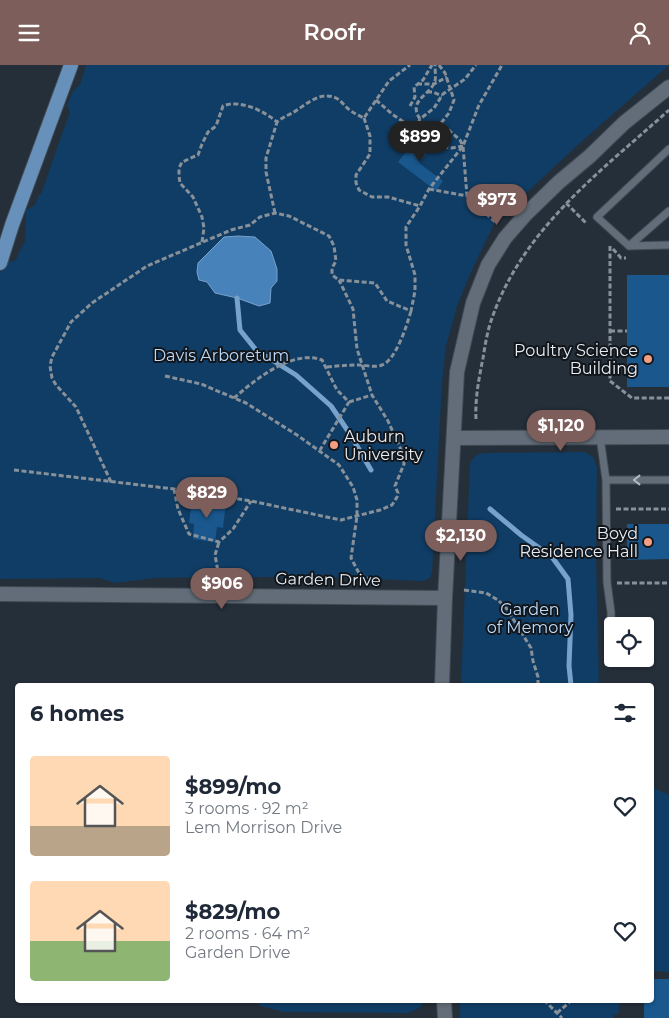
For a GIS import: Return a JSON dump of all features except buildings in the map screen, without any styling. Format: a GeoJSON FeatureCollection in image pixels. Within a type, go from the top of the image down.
{"type":"FeatureCollection","features":[{"type":"Feature","properties":{"kind":"main road"},"geometry":{"type":"LineString","coordinates":[[0,263],[12,225],[71,65]]}},
{"type":"Feature","properties":{"kind":"street"},"geometry":{"type":"LineString","coordinates":[[442,683],[457,372],[473,303],[488,265],[505,238],[559,181],[590,156],[624,123],[669,87]]}},
{"type":"Feature","properties":{"kind":"street"},"geometry":{"type":"LineString","coordinates":[[454,438],[669,437]]}},
{"type":"Feature","properties":{"kind":"street","name":"Garden Drive"},"geometry":{"type":"LineString","coordinates":[[0,594],[445,598]]}},
{"type":"Feature","properties":{"kind":"street"},"geometry":{"type":"LineString","coordinates":[[444,1003],[445,1018]]}},
{"type":"Feature","properties":{"kind":"lane"},"geometry":{"type":"LineString","coordinates":[[669,149],[597,217],[629,246],[669,245]]}},
{"type":"Feature","properties":{"kind":"lane"},"geometry":{"type":"LineString","coordinates":[[629,246],[669,211]]}},
{"type":"Feature","properties":{"kind":"lane"},"geometry":{"type":"LineString","coordinates":[[600,437],[606,480],[607,582],[611,617]]}},
{"type":"Feature","properties":{"kind":"lane"},"geometry":{"type":"LineString","coordinates":[[606,480],[669,480]]}},
{"type":"Feature","properties":{"kind":"path"},"geometry":{"type":"LineString","coordinates":[[364,118],[389,81],[410,65]]}},
{"type":"Feature","properties":{"kind":"path"},"geometry":{"type":"LineString","coordinates":[[410,105],[415,97],[414,87],[433,65]]}},
{"type":"Feature","properties":{"kind":"path"},"geometry":{"type":"LineString","coordinates":[[433,65],[436,80],[434,84]]}},
{"type":"Feature","properties":{"kind":"path"},"geometry":{"type":"LineString","coordinates":[[429,140],[449,113],[454,100],[447,77],[439,65]]}},
{"type":"Feature","properties":{"kind":"path"},"geometry":{"type":"LineString","coordinates":[[415,130],[420,119],[434,108],[442,96],[465,79],[476,65]]}},
{"type":"Feature","properties":{"kind":"path"},"geometry":{"type":"LineString","coordinates":[[327,367],[379,366],[391,360],[411,311],[415,291],[415,275],[406,245],[406,227],[429,189],[464,146],[479,105],[502,65]]}},
{"type":"Feature","properties":{"kind":"path"},"geometry":{"type":"LineString","coordinates":[[420,119],[417,115],[419,99],[434,84],[447,77]]}},
{"type":"Feature","properties":{"kind":"path"},"geometry":{"type":"LineString","coordinates":[[417,84],[434,84]]}},
{"type":"Feature","properties":{"kind":"path"},"geometry":{"type":"LineString","coordinates":[[426,92],[433,92],[442,96]]}},
{"type":"Feature","properties":{"kind":"path"},"geometry":{"type":"LineString","coordinates":[[275,213],[266,172],[266,157],[277,122],[285,115],[295,112],[309,101],[322,96],[334,96],[350,111],[364,118],[370,136],[370,154],[356,175],[356,183],[359,190],[372,197],[388,197],[420,206]]}},
{"type":"Feature","properties":{"kind":"path"},"geometry":{"type":"LineString","coordinates":[[376,100],[392,114],[439,146],[452,148],[464,146]]}},
{"type":"Feature","properties":{"kind":"path"},"geometry":{"type":"LineString","coordinates":[[202,243],[204,228],[202,217],[192,197],[180,183],[179,168],[182,162],[198,155],[208,132],[216,126],[223,105],[254,108],[277,122]]}},
{"type":"Feature","properties":{"kind":"path"},"geometry":{"type":"LineString","coordinates":[[476,419],[479,380],[491,321],[518,262],[533,241],[566,203],[669,110]]}},
{"type":"Feature","properties":{"kind":"path"},"geometry":{"type":"LineString","coordinates":[[441,123],[464,146],[467,196]]}},
{"type":"Feature","properties":{"kind":"path"},"geometry":{"type":"LineString","coordinates":[[429,189],[467,196],[495,222]]}},
{"type":"Feature","properties":{"kind":"path"},"geometry":{"type":"LineString","coordinates":[[14,470],[111,482],[174,489],[251,501],[341,520],[392,505],[398,493],[395,486],[404,464],[403,453],[388,421],[372,395],[361,365],[354,329],[353,309],[338,280],[332,275],[332,268],[336,261],[334,246],[329,236],[289,216],[275,213],[260,217],[250,225],[231,230],[147,266],[92,303],[71,322],[52,357],[50,366],[52,378],[76,407],[111,482]]}},
{"type":"Feature","properties":{"kind":"path"},"geometry":{"type":"LineString","coordinates":[[610,246],[610,381],[632,398],[669,398]]}},
{"type":"Feature","properties":{"kind":"path"},"geometry":{"type":"LineString","coordinates":[[338,280],[375,283],[387,301],[411,311]]}},
{"type":"Feature","properties":{"kind":"path"},"geometry":{"type":"LineString","coordinates":[[610,331],[627,331]]}},
{"type":"Feature","properties":{"kind":"path"},"geometry":{"type":"LineString","coordinates":[[234,398],[267,373],[286,363],[316,358],[327,367],[337,390],[349,401]]}},
{"type":"Feature","properties":{"kind":"path"},"geometry":{"type":"LineString","coordinates":[[165,376],[201,384],[246,403],[339,465],[353,487],[357,500],[351,557],[360,575],[386,585]]}},
{"type":"Feature","properties":{"kind":"path"},"geometry":{"type":"LineString","coordinates":[[320,451],[342,410],[349,401],[372,395]]}},
{"type":"Feature","properties":{"kind":"path"},"geometry":{"type":"LineString","coordinates":[[174,489],[178,509],[189,534],[219,542]]}},
{"type":"Feature","properties":{"kind":"path"},"geometry":{"type":"LineString","coordinates":[[219,577],[215,555],[219,542],[233,529],[251,501]]}},
{"type":"Feature","properties":{"kind":"path"},"geometry":{"type":"LineString","coordinates":[[615,503],[615,509],[669,509]]}},
{"type":"Feature","properties":{"kind":"path"},"geometry":{"type":"LineString","coordinates":[[616,575],[616,583],[669,583]]}},
{"type":"Feature","properties":{"kind":"path"},"geometry":{"type":"LineString","coordinates":[[464,591],[486,593],[498,600],[507,609],[531,648],[538,683]]}},
{"type":"Feature","properties":{"kind":"path"},"geometry":{"type":"LineString","coordinates":[[547,1003],[562,1018]]}},
{"type":"Feature","properties":{"kind":"path"},"geometry":{"type":"LineString","coordinates":[[557,1013],[569,1003]]}},
{"type":"Feature","properties":{"kind":"green space","name":"Davis Arboretum"},"geometry":{"type":"Polygon","coordinates":[[[86,65],[669,65],[581,142],[495,222],[470,274],[457,306],[446,346],[442,382],[432,573],[430,578],[424,581],[322,577],[209,577],[155,578],[114,583],[100,578],[0,579],[0,273],[2,262],[15,261],[25,241],[26,210],[35,205],[41,194],[70,112],[67,105],[73,91],[80,85],[86,65]]]}},
{"type":"Feature","properties":{"kind":"green space","name":"Garden of Memory"},"geometry":{"type":"Polygon","coordinates":[[[585,452],[593,457],[597,467],[596,558],[599,683],[461,683],[470,464],[477,455],[485,453],[585,452]]]}},
{"type":"Feature","properties":{"kind":"green space"},"geometry":{"type":"Polygon","coordinates":[[[654,788],[669,795],[669,972],[654,971],[654,788]]]}},
{"type":"Feature","properties":{"kind":"green space"},"geometry":{"type":"Polygon","coordinates":[[[256,1003],[423,1003],[419,1008],[408,1013],[284,1012],[256,1003]]]}},
{"type":"Feature","properties":{"kind":"green space"},"geometry":{"type":"Polygon","coordinates":[[[460,1003],[620,1003],[618,1014],[613,1015],[613,1018],[460,1018],[460,1003]]]}},
{"type":"Feature","properties":{"kind":"shaded area"},"geometry":{"type":"Polygon","coordinates":[[[224,237],[255,237],[271,251],[277,269],[277,281],[271,288],[270,303],[259,306],[215,293],[207,282],[199,280],[197,272],[198,263],[224,237]]]}},
{"type":"Feature","properties":{"kind":"waterway"},"geometry":{"type":"LineString","coordinates":[[237,298],[240,330],[256,350],[296,375],[331,406],[371,470]]}},
{"type":"Feature","properties":{"kind":"waterway"},"geometry":{"type":"LineString","coordinates":[[490,509],[521,535],[552,557],[568,579],[571,615],[569,666],[571,683]]}},
{"type":"Feature","properties":{"kind":"place","name":"Poultry Science Building"},"geometry":{"type":"Point","coordinates":[648,359]}},
{"type":"Feature","properties":{"kind":"place","name":"Auburn University"},"geometry":{"type":"Point","coordinates":[334,445]}},
{"type":"Feature","properties":{"kind":"place","name":"Boyd Residence Hall"},"geometry":{"type":"Point","coordinates":[648,542]}}]}
